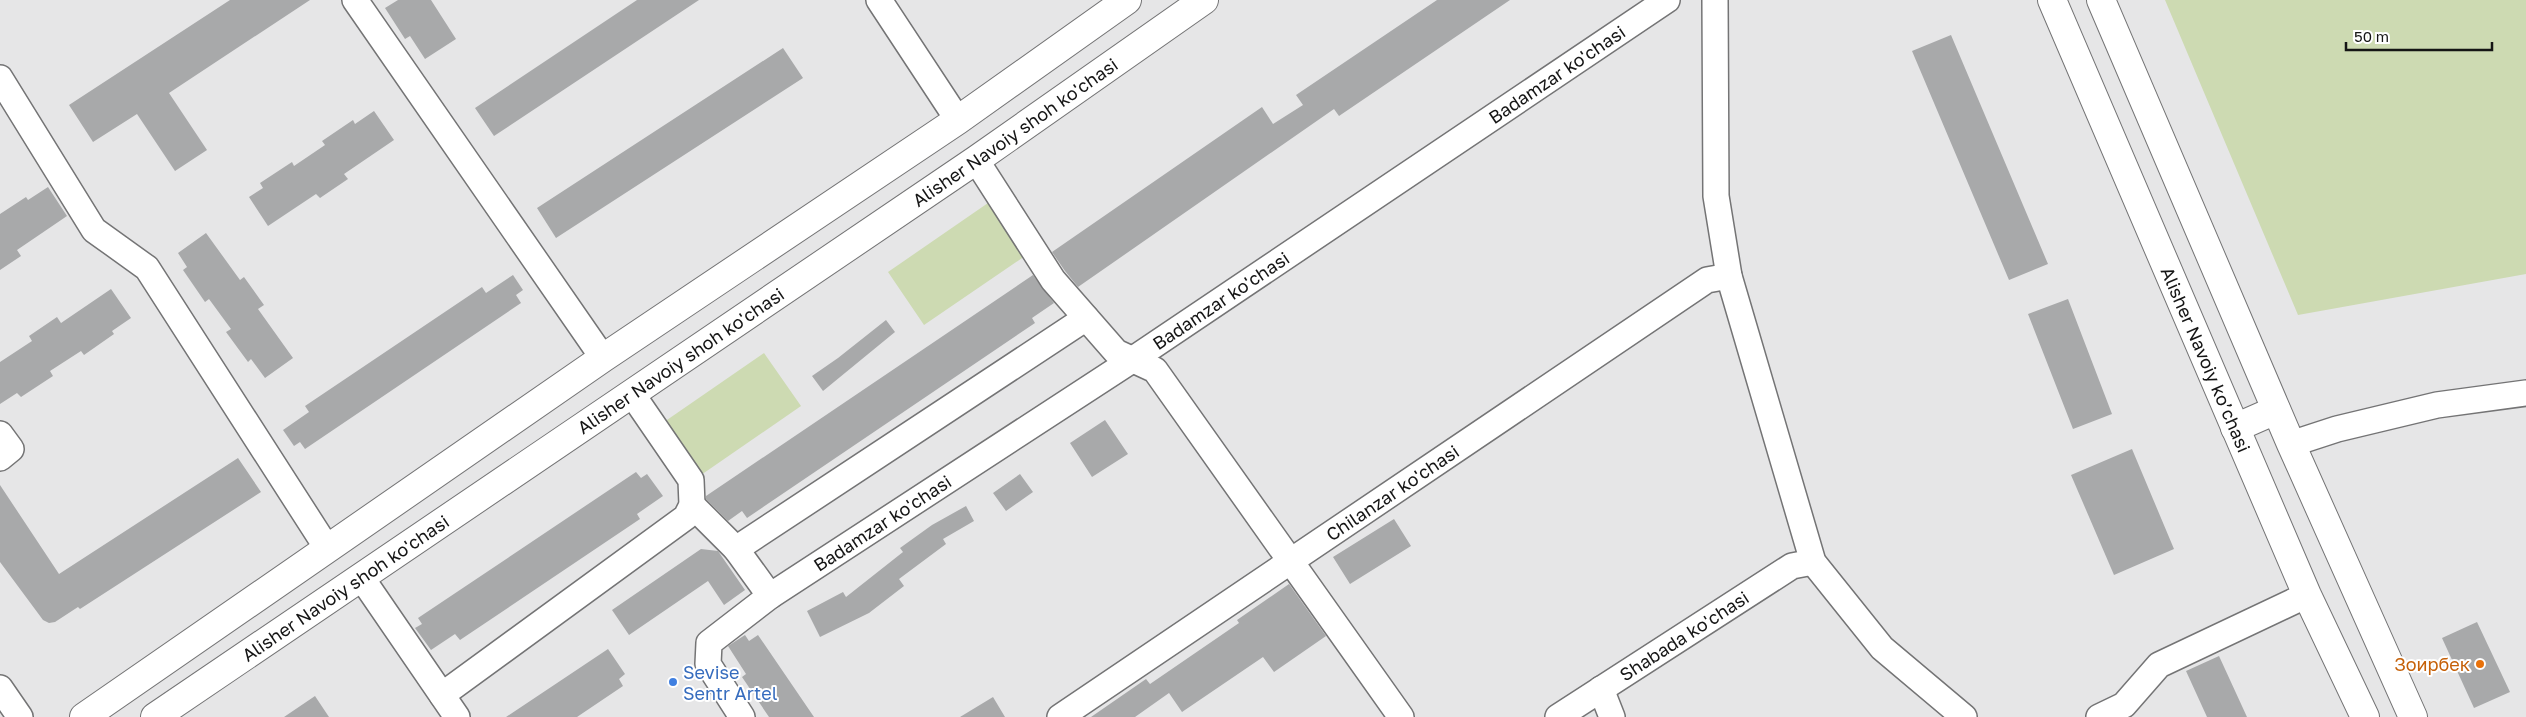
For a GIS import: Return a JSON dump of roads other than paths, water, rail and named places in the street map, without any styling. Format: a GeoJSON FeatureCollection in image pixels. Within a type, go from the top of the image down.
{"type":"FeatureCollection","features":[{"type":"Feature","properties":{"kind":"main road"},"geometry":{"type":"LineString","coordinates":[[84,717],[602,358],[958,120],[1127,0]]}},
{"type":"Feature","properties":{"kind":"main road","name":"Alisher Navoiy shoh ko'chasi"},"geometry":{"type":"LineString","coordinates":[[155,717],[976,160],[1204,0]]}},
{"type":"Feature","properties":{"kind":"main road","name":"Alisher Navoiy ko’chasi"},"geometry":{"type":"LineString","coordinates":[[2052,0],[2307,595],[2365,717]]}},
{"type":"Feature","properties":{"kind":"main road"},"geometry":{"type":"LineString","coordinates":[[2101,0],[2276,410],[2413,717]]}},
{"type":"Feature","properties":{"kind":"main road"},"geometry":{"type":"LineString","coordinates":[[2236,428],[2276,410]]}},
{"type":"Feature","properties":{"kind":"street"},"geometry":{"type":"LineString","coordinates":[[355,0],[602,358]]}},
{"type":"Feature","properties":{"kind":"street"},"geometry":{"type":"LineString","coordinates":[[879,0],[958,120]]}},
{"type":"Feature","properties":{"kind":"street","name":"Badamzar ko'chasi"},"geometry":{"type":"LineString","coordinates":[[742,717],[708,664],[709,643],[770,596],[1132,360],[1667,0]]}},
{"type":"Feature","properties":{"kind":"street"},"geometry":{"type":"LineString","coordinates":[[1715,0],[1716,196],[1730,276],[1813,562],[1882,648],[1964,717]]}},
{"type":"Feature","properties":{"kind":"street"},"geometry":{"type":"LineString","coordinates":[[0,78],[94,230],[146,268],[327,548]]}},
{"type":"Feature","properties":{"kind":"street"},"geometry":{"type":"LineString","coordinates":[[976,160],[1053,280],[1116,352],[1154,370],[1292,560],[1401,717]]}},
{"type":"Feature","properties":{"kind":"street","name":"Chilanzar ko'chasi"},"geometry":{"type":"LineString","coordinates":[[1060,717],[1707,280],[1730,276]]}},
{"type":"Feature","properties":{"kind":"street"},"geometry":{"type":"LineString","coordinates":[[736,548],[1086,318]]}},
{"type":"Feature","properties":{"kind":"street"},"geometry":{"type":"LineString","coordinates":[[2291,444],[2337,430],[2437,405],[2526,393]]}},
{"type":"Feature","properties":{"kind":"street"},"geometry":{"type":"LineString","coordinates":[[442,695],[686,517],[692,505],[691,480],[632,394]]}},
{"type":"Feature","properties":{"kind":"street"},"geometry":{"type":"LineString","coordinates":[[0,434],[11,449],[0,458]]}},
{"type":"Feature","properties":{"kind":"street"},"geometry":{"type":"LineString","coordinates":[[692,505],[736,548],[770,596]]}},
{"type":"Feature","properties":{"kind":"street","name":"Shabada ko'chasi"},"geometry":{"type":"LineString","coordinates":[[1558,717],[1792,566],[1813,562]]}},
{"type":"Feature","properties":{"kind":"street"},"geometry":{"type":"LineString","coordinates":[[361,577],[457,717]]}},
{"type":"Feature","properties":{"kind":"street"},"geometry":{"type":"LineString","coordinates":[[2099,717],[2124,705],[2159,665],[2307,595]]}},
{"type":"Feature","properties":{"kind":"street"},"geometry":{"type":"LineString","coordinates":[[0,688],[20,717]]}},
{"type":"Feature","properties":{"kind":"street"},"geometry":{"type":"LineString","coordinates":[[1601,689],[1612,717]]}},
{"type":"Feature","properties":{"kind":"place","name":"Зоирбек"},"geometry":{"type":"Point","coordinates":[2480,664]}},
{"type":"Feature","properties":{"kind":"place","name":"Sevise Sentr Artel"},"geometry":{"type":"Point","coordinates":[673,682]}}]}
